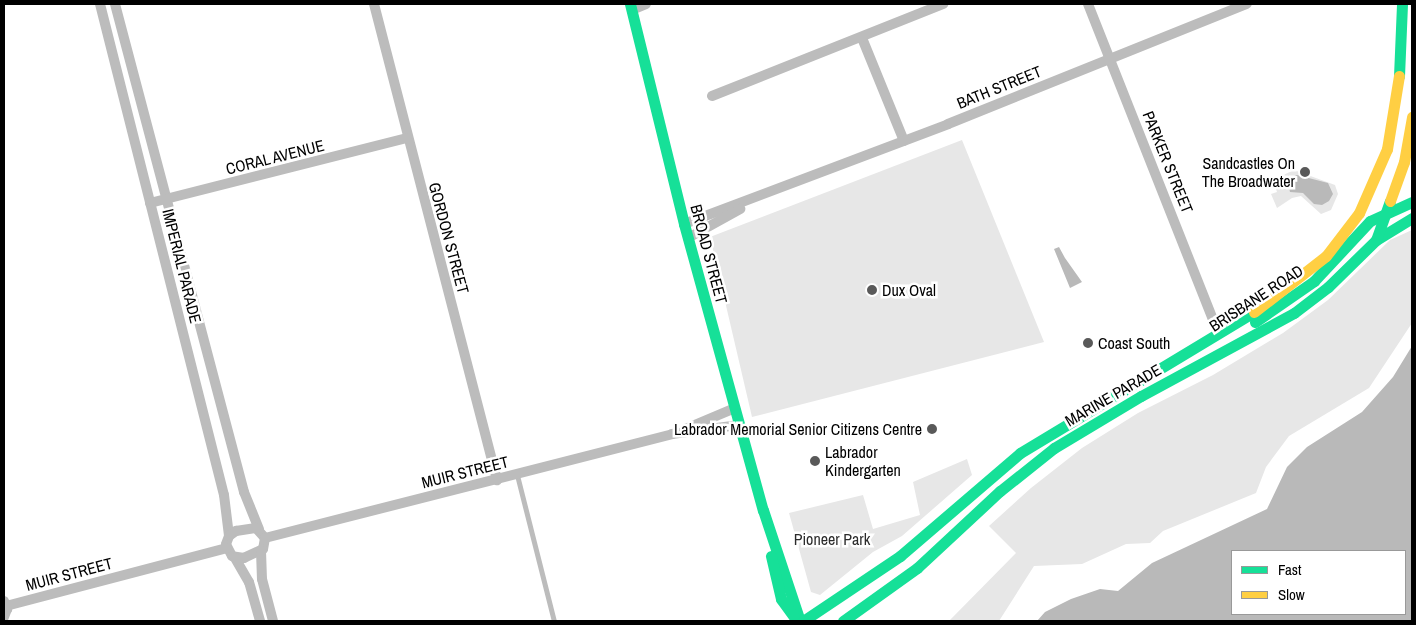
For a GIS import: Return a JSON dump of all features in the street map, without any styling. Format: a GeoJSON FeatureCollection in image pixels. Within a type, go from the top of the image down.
{"type":"FeatureCollection","features":[{"type":"Feature","properties":{"kind":"main road","name":"MARINE PARADE"},"geometry":{"type":"LineString","coordinates":[[801,621],[900,556],[1020,454],[1265,305],[1309,273],[1359,213],[1373,188],[1392,131],[1398,87],[1402,4]]}},
{"type":"Feature","properties":{"kind":"main road","name":"BROAD STREET"},"geometry":{"type":"LineString","coordinates":[[631,7],[684,224],[763,510],[781,600],[787,612],[801,621]]}},
{"type":"Feature","properties":{"kind":"main road"},"geometry":{"type":"LineString","coordinates":[[1376,240],[1389,210],[1404,162],[1412,117]]}},
{"type":"Feature","properties":{"kind":"main road"},"geometry":{"type":"LineString","coordinates":[[1404,162],[1412,174]]}},
{"type":"Feature","properties":{"kind":"main road"},"geometry":{"type":"LineString","coordinates":[[1389,210],[1412,202]]}},
{"type":"Feature","properties":{"kind":"main road","name":"BRISBANE ROAD"},"geometry":{"type":"LineString","coordinates":[[1175,359],[1207,349],[1290,299],[1327,269],[1362,227],[1389,210]]}},
{"type":"Feature","properties":{"kind":"main road","name":"MARINE PARADE"},"geometry":{"type":"LineString","coordinates":[[843,621],[917,568],[1031,464],[1141,396],[1294,313],[1328,287],[1376,240],[1412,218]]}},
{"type":"Feature","properties":{"kind":"street","name":"IMPERIAL PARADE"},"geometry":{"type":"LineString","coordinates":[[100,4],[133,123],[150,203],[224,495],[229,536]]}},
{"type":"Feature","properties":{"kind":"street","name":"IMPERIAL PARADE"},"geometry":{"type":"LineString","coordinates":[[115,4],[244,492],[262,534]]}},
{"type":"Feature","properties":{"kind":"street","name":"GORDON STREET"},"geometry":{"type":"LineString","coordinates":[[374,4],[407,138],[498,480]]}},
{"type":"Feature","properties":{"kind":"street"},"geometry":{"type":"LineString","coordinates":[[631,7],[646,4]]}},
{"type":"Feature","properties":{"kind":"street"},"geometry":{"type":"LineString","coordinates":[[712,96],[862,38],[943,4]]}},
{"type":"Feature","properties":{"kind":"street","name":"PARKER STREET"},"geometry":{"type":"LineString","coordinates":[[1088,4],[1218,332]]}},
{"type":"Feature","properties":{"kind":"street","name":"BATH STREET"},"geometry":{"type":"LineString","coordinates":[[684,224],[904,141],[1247,4]]}},
{"type":"Feature","properties":{"kind":"street"},"geometry":{"type":"LineString","coordinates":[[862,38],[904,141]]}},
{"type":"Feature","properties":{"kind":"street","name":"CORAL AVENUE"},"geometry":{"type":"LineString","coordinates":[[150,203],[407,138]]}},
{"type":"Feature","properties":{"kind":"street","name":"BATH STREET"},"geometry":{"type":"LineString","coordinates":[[688,238],[762,196]]}},
{"type":"Feature","properties":{"kind":"street"},"geometry":{"type":"LineString","coordinates":[[176,306],[194,302]]}},
{"type":"Feature","properties":{"kind":"street","name":"MUIR STREET"},"geometry":{"type":"LineString","coordinates":[[672,434],[735,408]]}},
{"type":"Feature","properties":{"kind":"street","name":"MUIR STREET"},"geometry":{"type":"LineString","coordinates":[[262,534],[498,480],[672,434],[740,425]]}},
{"type":"Feature","properties":{"kind":"street"},"geometry":{"type":"LineString","coordinates":[[260,621],[249,582],[227,548],[229,536],[244,529],[262,534],[262,579],[273,621]]}},
{"type":"Feature","properties":{"kind":"street","name":"MUIR STREET"},"geometry":{"type":"LineString","coordinates":[[5,603],[227,548]]}},
{"type":"Feature","properties":{"kind":"street"},"geometry":{"type":"LineString","coordinates":[[235,558],[244,558],[261,551]]}},
{"type":"Feature","properties":{"kind":"street"},"geometry":{"type":"LineString","coordinates":[[4,618],[5,603]]}},
{"type":"Feature","properties":{"kind":"lane"},"geometry":{"type":"LineString","coordinates":[[517,475],[554,621]]}},
{"type":"Feature","properties":{"kind":"green space","name":"Dux Oval"},"geometry":{"type":"Polygon","coordinates":[[[962,140],[1044,342],[752,417],[710,237],[962,140]]]}},
{"type":"Feature","properties":{"kind":"green space"},"geometry":{"type":"Polygon","coordinates":[[[1294,170],[1335,185],[1338,194],[1331,210],[1321,214],[1301,196],[1292,198],[1277,208],[1271,194],[1277,192],[1275,186],[1269,189],[1266,183],[1294,170]]]}},
{"type":"Feature","properties":{"kind":"green space"},"geometry":{"type":"Polygon","coordinates":[[[1412,230],[1412,323],[1369,388],[1289,436],[1266,467],[1256,493],[1163,531],[1150,543],[1126,544],[1082,564],[1034,566],[999,621],[949,621],[1016,553],[989,526],[1031,488],[1082,448],[1138,413],[1213,375],[1283,333],[1328,300],[1390,240],[1412,230]]]}},
{"type":"Feature","properties":{"kind":"green space","name":"Pioneer Park"},"geometry":{"type":"Polygon","coordinates":[[[967,459],[972,475],[902,536],[873,552],[820,595],[811,592],[789,513],[863,495],[873,529],[920,515],[913,482],[967,459]]]}},
{"type":"Feature","properties":{"kind":"shaded area"},"geometry":{"type":"Polygon","coordinates":[[[1297,175],[1328,183],[1333,194],[1329,201],[1322,205],[1314,204],[1303,193],[1290,192],[1287,179],[1297,175]]]}},
{"type":"Feature","properties":{"kind":"shaded area"},"geometry":{"type":"Polygon","coordinates":[[[1059,247],[1082,282],[1070,288],[1054,249],[1059,247]]]}},
{"type":"Feature","properties":{"kind":"shaded area"},"geometry":{"type":"Polygon","coordinates":[[[1412,346],[1412,621],[1037,621],[1045,612],[1071,599],[1100,589],[1118,591],[1152,563],[1267,509],[1287,467],[1307,447],[1362,412],[1393,377],[1412,346]]]}},
{"type":"Feature","properties":{"kind":"traffic: fast"},"geometry":{"type":"LineString","coordinates":[[630,4],[684,224],[763,510],[800,621]]}},
{"type":"Feature","properties":{"kind":"traffic: fast"},"geometry":{"type":"LineString","coordinates":[[1399,76],[1402,4]]}},
{"type":"Feature","properties":{"kind":"traffic: fast"},"geometry":{"type":"LineString","coordinates":[[843,621],[917,568],[1000,491],[1054,448],[1141,396],[1294,313],[1328,287],[1376,240],[1390,201]]}},
{"type":"Feature","properties":{"kind":"traffic: fast"},"geometry":{"type":"LineString","coordinates":[[1255,322],[1314,281],[1370,221],[1412,202]]}},
{"type":"Feature","properties":{"kind":"traffic: fast"},"geometry":{"type":"LineString","coordinates":[[1376,240],[1412,218]]}},
{"type":"Feature","properties":{"kind":"traffic: fast"},"geometry":{"type":"LineString","coordinates":[[803,621],[900,556],[1020,453],[1254,312]]}},
{"type":"Feature","properties":{"kind":"traffic: fast"},"geometry":{"type":"LineString","coordinates":[[771,556],[781,599],[794,617]]}},
{"type":"Feature","properties":{"kind":"traffic: slow"},"geometry":{"type":"LineString","coordinates":[[1254,312],[1326,256],[1359,213],[1387,149],[1399,76]]}},
{"type":"Feature","properties":{"kind":"traffic: slow"},"geometry":{"type":"LineString","coordinates":[[1390,201],[1404,162],[1412,117]]}},
{"type":"Feature","properties":{"kind":"place","name":"Sandcastles On The Broadwater"},"geometry":{"type":"Point","coordinates":[1305,172]}},
{"type":"Feature","properties":{"kind":"place","name":"Dux Oval"},"geometry":{"type":"Point","coordinates":[872,290]}},
{"type":"Feature","properties":{"kind":"place","name":"Coast South"},"geometry":{"type":"Point","coordinates":[1088,343]}},
{"type":"Feature","properties":{"kind":"place","name":"Labrador Memorial Senior Citizens Centre"},"geometry":{"type":"Point","coordinates":[932,429]}},
{"type":"Feature","properties":{"kind":"place","name":"Labrador Kindergarten"},"geometry":{"type":"Point","coordinates":[815,461]}}]}
